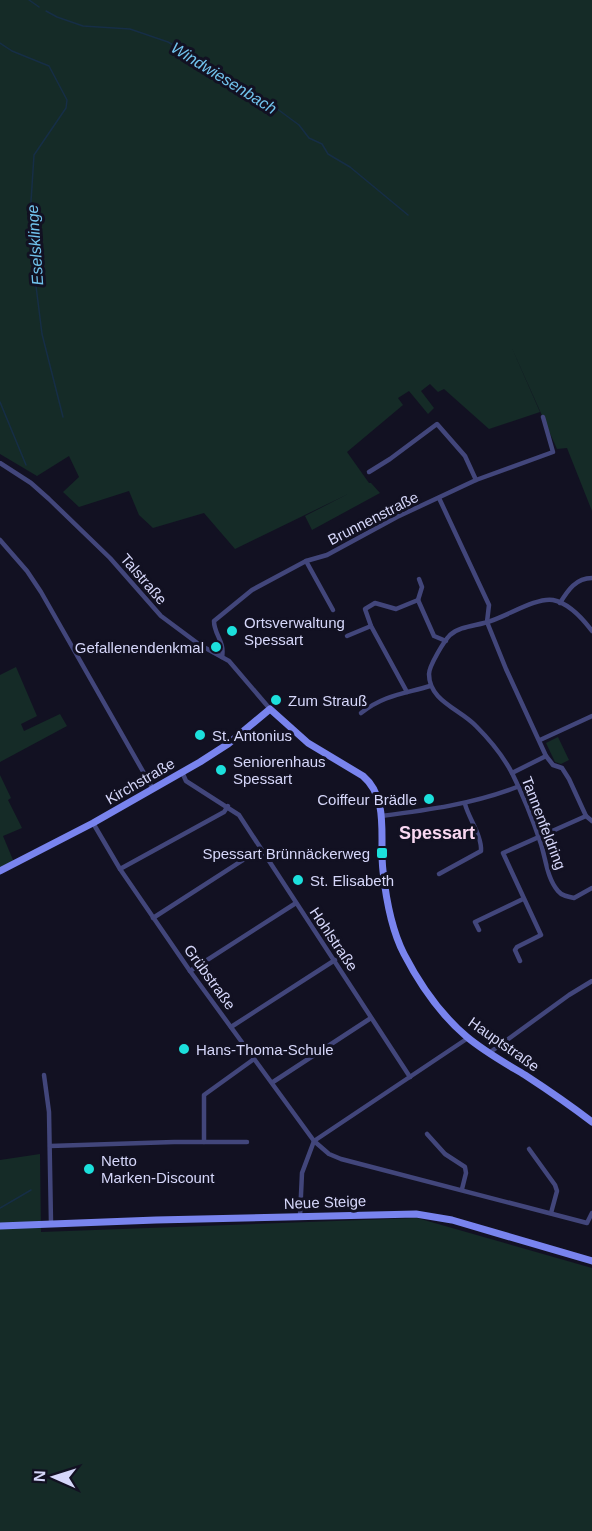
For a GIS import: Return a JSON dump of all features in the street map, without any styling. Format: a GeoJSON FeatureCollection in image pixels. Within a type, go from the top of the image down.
{"type":"FeatureCollection","features":[{"type":"Feature","properties":{"kind":"street","name":"Brunnenstraße"},"geometry":{"type":"LineString","coordinates":[[222,657],[223,649],[214,628],[214,621],[252,590],[306,561],[327,555],[397,517],[476,480],[553,452],[543,417]]}},
{"type":"Feature","properties":{"kind":"street"},"geometry":{"type":"LineString","coordinates":[[369,472],[436,424],[465,456],[476,480]]}},
{"type":"Feature","properties":{"kind":"street","name":"Talstraße"},"geometry":{"type":"LineString","coordinates":[[0,463],[31,483],[57,506],[110,558],[161,616],[200,645],[233,665],[270,710]]}},
{"type":"Feature","properties":{"kind":"street"},"geometry":{"type":"LineString","coordinates":[[440,498],[489,605],[488,622],[506,669],[546,756],[553,765],[562,768],[586,816],[592,821]]}},
{"type":"Feature","properties":{"kind":"street"},"geometry":{"type":"LineString","coordinates":[[0,540],[13,552],[41,592],[153,789]]}},
{"type":"Feature","properties":{"kind":"street"},"geometry":{"type":"LineString","coordinates":[[306,561],[333,610]]}},
{"type":"Feature","properties":{"kind":"street"},"geometry":{"type":"LineString","coordinates":[[560,603],[570,587],[587,578],[592,578]]}},
{"type":"Feature","properties":{"kind":"street"},"geometry":{"type":"LineString","coordinates":[[419,579],[422,587],[418,600],[434,636],[446,641]]}},
{"type":"Feature","properties":{"kind":"street"},"geometry":{"type":"LineString","coordinates":[[407,692],[365,613],[367,607],[375,603],[396,609],[418,600]]}},
{"type":"Feature","properties":{"kind":"street"},"geometry":{"type":"LineString","coordinates":[[361,713],[375,702],[430,686],[431,666],[450,635],[460,629],[488,622],[544,600],[552,600],[577,614],[592,630]]}},
{"type":"Feature","properties":{"kind":"street"},"geometry":{"type":"LineString","coordinates":[[346,636],[371,626]]}},
{"type":"Feature","properties":{"kind":"street","name":"Tannenfeldring"},"geometry":{"type":"LineString","coordinates":[[430,686],[436,695],[474,724],[512,773],[538,837],[546,866],[558,891],[564,896],[574,898],[592,888]]}},
{"type":"Feature","properties":{"kind":"street","name":"Kirchstraße"},"geometry":{"type":"LineString","coordinates":[[0,871],[93,823],[182,772],[228,744],[270,710]]}},
{"type":"Feature","properties":{"kind":"street","name":"Hauptstraße"},"geometry":{"type":"LineString","coordinates":[[270,710],[308,743],[357,771],[369,781],[378,796],[383,870],[390,913],[403,952],[416,976],[448,1019],[468,1038],[566,1102],[592,1122]]}},
{"type":"Feature","properties":{"kind":"street"},"geometry":{"type":"LineString","coordinates":[[540,740],[592,716]]}},
{"type":"Feature","properties":{"kind":"street"},"geometry":{"type":"LineString","coordinates":[[512,773],[546,756]]}},
{"type":"Feature","properties":{"kind":"street","name":"Hohlstraße"},"geometry":{"type":"LineString","coordinates":[[182,772],[186,781],[239,814],[410,1077]]}},
{"type":"Feature","properties":{"kind":"street"},"geometry":{"type":"LineString","coordinates":[[381,816],[465,804],[517,786]]}},
{"type":"Feature","properties":{"kind":"street"},"geometry":{"type":"LineString","coordinates":[[439,874],[481,851],[482,846],[465,804]]}},
{"type":"Feature","properties":{"kind":"street"},"geometry":{"type":"LineString","coordinates":[[120,869],[224,812],[228,806]]}},
{"type":"Feature","properties":{"kind":"street"},"geometry":{"type":"LineString","coordinates":[[520,961],[515,950],[517,947],[541,935],[503,853],[586,816]]}},
{"type":"Feature","properties":{"kind":"street","name":"Grübstraße"},"geometry":{"type":"LineString","coordinates":[[93,823],[153,918],[314,1141]]}},
{"type":"Feature","properties":{"kind":"street"},"geometry":{"type":"LineString","coordinates":[[153,918],[260,849]]}},
{"type":"Feature","properties":{"kind":"street"},"geometry":{"type":"LineString","coordinates":[[479,930],[475,922],[524,899]]}},
{"type":"Feature","properties":{"kind":"street"},"geometry":{"type":"LineString","coordinates":[[190,971],[296,903]]}},
{"type":"Feature","properties":{"kind":"street"},"geometry":{"type":"LineString","coordinates":[[231,1028],[335,960]]}},
{"type":"Feature","properties":{"kind":"street"},"geometry":{"type":"LineString","coordinates":[[489,1053],[592,981]]}},
{"type":"Feature","properties":{"kind":"street"},"geometry":{"type":"LineString","coordinates":[[273,1082],[371,1018]]}},
{"type":"Feature","properties":{"kind":"street"},"geometry":{"type":"LineString","coordinates":[[300,1216],[302,1173],[314,1141],[468,1038]]}},
{"type":"Feature","properties":{"kind":"street"},"geometry":{"type":"LineString","coordinates":[[204,1142],[204,1095],[254,1059]]}},
{"type":"Feature","properties":{"kind":"street"},"geometry":{"type":"LineString","coordinates":[[44,1075],[50,1113],[51,1224]]}},
{"type":"Feature","properties":{"kind":"street"},"geometry":{"type":"LineString","coordinates":[[428,1134],[445,1154],[465,1167],[466,1173],[462,1189]]}},
{"type":"Feature","properties":{"kind":"street"},"geometry":{"type":"LineString","coordinates":[[314,1141],[329,1154],[341,1159],[590,1224],[592,1213]]}},
{"type":"Feature","properties":{"kind":"street"},"geometry":{"type":"LineString","coordinates":[[50,1146],[247,1142]]}},
{"type":"Feature","properties":{"kind":"street"},"geometry":{"type":"LineString","coordinates":[[529,1149],[555,1185],[557,1191],[551,1213]]}},
{"type":"Feature","properties":{"kind":"street","name":"Neue Steige"},"geometry":{"type":"LineString","coordinates":[[0,1226],[300,1216],[434,1215],[592,1261]]}},
{"type":"Feature","properties":{"kind":"green space"},"geometry":{"type":"Polygon","coordinates":[[[0,0],[592,0],[592,511],[567,448],[557,449],[511,346],[540,412],[489,429],[444,389],[438,392],[430,384],[421,391],[434,408],[428,414],[409,391],[398,398],[403,405],[347,452],[369,483],[380,493],[312,530],[305,516],[348,494],[235,549],[204,513],[153,528],[139,515],[129,491],[79,507],[63,492],[79,477],[69,456],[37,476],[0,454],[0,0]]]}},
{"type":"Feature","properties":{"kind":"green space"},"geometry":{"type":"Polygon","coordinates":[[[16,667],[37,716],[21,724],[24,731],[60,714],[67,726],[0,762],[0,675],[16,667]]]}},
{"type":"Feature","properties":{"kind":"green space"},"geometry":{"type":"Polygon","coordinates":[[[558,737],[569,760],[561,764],[555,762],[546,743],[558,737]]]}},
{"type":"Feature","properties":{"kind":"green space"},"geometry":{"type":"Polygon","coordinates":[[[0,775],[11,798],[8,800],[22,828],[3,836],[13,860],[12,863],[0,868],[0,775]]]}},
{"type":"Feature","properties":{"kind":"green space"},"geometry":{"type":"Polygon","coordinates":[[[40,1154],[41,1232],[417,1218],[592,1268],[592,1531],[0,1531],[0,1160],[40,1154]]]}},
{"type":"Feature","properties":{"kind":"waterway","name":"Windwiesenbach"},"geometry":{"type":"LineString","coordinates":[[29,0],[39,7]]}},
{"type":"Feature","properties":{"kind":"waterway","name":"Windwiesenbach"},"geometry":{"type":"LineString","coordinates":[[46,11],[83,26],[130,29],[168,42],[187,53],[205,70],[257,94],[299,125],[309,138],[322,144],[328,154],[350,167],[408,215]]}},
{"type":"Feature","properties":{"kind":"waterway","name":"Eselsklinge"},"geometry":{"type":"LineString","coordinates":[[0,43],[12,51],[49,66],[67,100],[66,108],[34,155],[30,217],[42,334],[63,417]]}},
{"type":"Feature","properties":{"kind":"waterway"},"geometry":{"type":"LineString","coordinates":[[0,402],[26,465]]}},
{"type":"Feature","properties":{"kind":"waterway"},"geometry":{"type":"LineString","coordinates":[[0,1208],[31,1190]]}},
{"type":"Feature","properties":{"kind":"place","name":"Ortsverwaltung Spessart"},"geometry":{"type":"Point","coordinates":[232,631]}},
{"type":"Feature","properties":{"kind":"place","name":"Gefallenendenkmal"},"geometry":{"type":"Point","coordinates":[216,647]}},
{"type":"Feature","properties":{"kind":"place","name":"Zum Strauß"},"geometry":{"type":"Point","coordinates":[276,700]}},
{"type":"Feature","properties":{"kind":"place","name":"St. Antonius"},"geometry":{"type":"Point","coordinates":[200,735]}},
{"type":"Feature","properties":{"kind":"place","name":"Seniorenhaus Spessart"},"geometry":{"type":"Point","coordinates":[221,770]}},
{"type":"Feature","properties":{"kind":"place","name":"Coiffeur Brädle"},"geometry":{"type":"Point","coordinates":[429,799]}},
{"type":"Feature","properties":{"kind":"place","name":"Spessart Brünnäckerweg"},"geometry":{"type":"Point","coordinates":[382,853]}},
{"type":"Feature","properties":{"kind":"place","name":"St. Elisabeth"},"geometry":{"type":"Point","coordinates":[298,880]}},
{"type":"Feature","properties":{"kind":"place","name":"Hans-Thoma-Schule"},"geometry":{"type":"Point","coordinates":[184,1049]}},
{"type":"Feature","properties":{"kind":"place","name":"Netto Marken-Discount"},"geometry":{"type":"Point","coordinates":[89,1169]}},
{"type":"Feature","properties":{"kind":"district","name":"Spessart"},"geometry":{"type":"Point","coordinates":[437,833]}}]}
